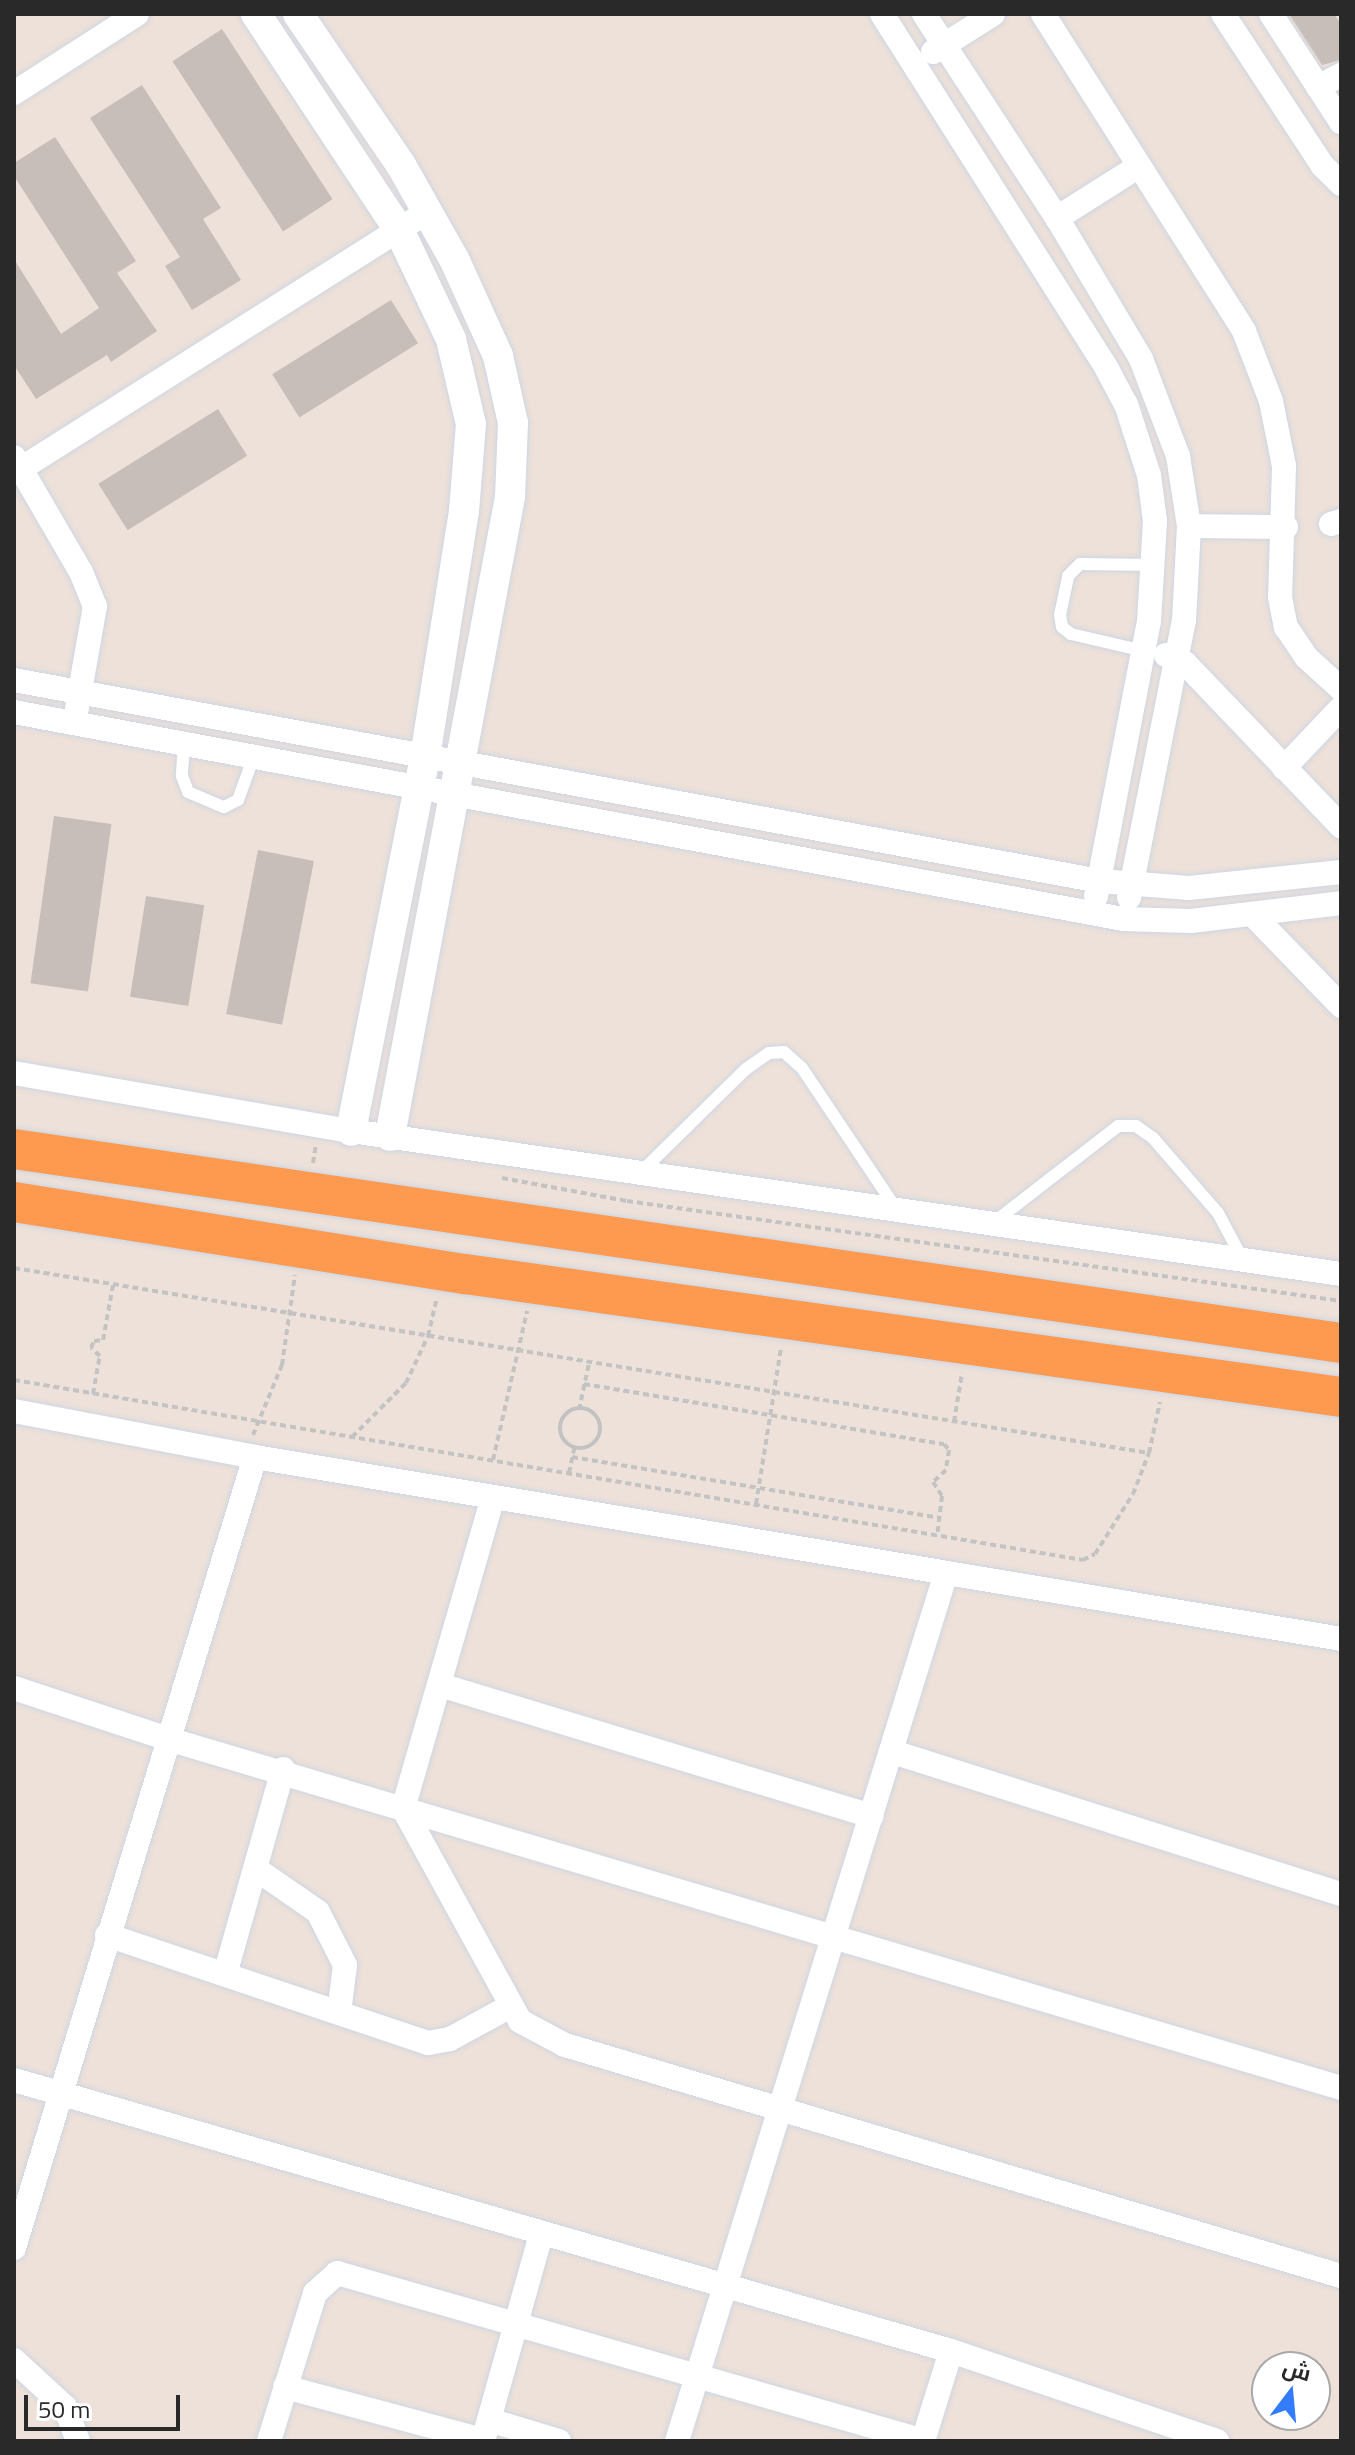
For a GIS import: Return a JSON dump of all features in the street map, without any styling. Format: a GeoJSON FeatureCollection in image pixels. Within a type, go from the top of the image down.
{"type":"FeatureCollection","features":[{"type":"Feature","properties":{"kind":"highway"},"geometry":{"type":"LineString","coordinates":[[14,1149],[308,1195],[1341,1343]]}},
{"type":"Feature","properties":{"kind":"highway"},"geometry":{"type":"LineString","coordinates":[[14,1202],[1341,1397]]}},
{"type":"Feature","properties":{"kind":"street"},"geometry":{"type":"LineString","coordinates":[[14,93],[137,14]]}},
{"type":"Feature","properties":{"kind":"street"},"geometry":{"type":"LineString","coordinates":[[256,14],[399,230],[451,339],[471,424],[464,511],[425,757],[351,1131]]}},
{"type":"Feature","properties":{"kind":"street"},"geometry":{"type":"LineString","coordinates":[[298,14],[427,212],[498,356],[513,434],[510,497],[390,1136]]}},
{"type":"Feature","properties":{"kind":"street"},"geometry":{"type":"LineString","coordinates":[[882,14],[1126,404],[1149,475],[1155,565],[1144,651],[1091,914]]}},
{"type":"Feature","properties":{"kind":"street"},"geometry":{"type":"LineString","coordinates":[[924,14],[1057,218],[1157,392],[1178,456],[1189,526],[1178,659],[1123,919]]}},
{"type":"Feature","properties":{"kind":"street"},"geometry":{"type":"LineString","coordinates":[[914,64],[993,14]]}},
{"type":"Feature","properties":{"kind":"street"},"geometry":{"type":"LineString","coordinates":[[1043,14],[1244,331],[1261,370],[1279,433],[1286,527],[1280,597],[1286,627],[1306,657],[1341,689]]}},
{"type":"Feature","properties":{"kind":"street"},"geometry":{"type":"LineString","coordinates":[[1223,14],[1322,165],[1341,184]]}},
{"type":"Feature","properties":{"kind":"street"},"geometry":{"type":"LineString","coordinates":[[1271,14],[1341,122]]}},
{"type":"Feature","properties":{"kind":"street"},"geometry":{"type":"LineString","coordinates":[[1318,87],[1341,75]]}},
{"type":"Feature","properties":{"kind":"street"},"geometry":{"type":"LineString","coordinates":[[1057,218],[1139,166]]}},
{"type":"Feature","properties":{"kind":"street"},"geometry":{"type":"LineString","coordinates":[[74,723],[93,627],[91,591],[18,462],[427,212]]}},
{"type":"Feature","properties":{"kind":"street"},"geometry":{"type":"LineString","coordinates":[[1189,526],[1286,527]]}},
{"type":"Feature","properties":{"kind":"street"},"geometry":{"type":"LineString","coordinates":[[1155,565],[1188,565]]}},
{"type":"Feature","properties":{"kind":"street"},"geometry":{"type":"LineString","coordinates":[[1144,651],[1178,659],[1341,826]]}},
{"type":"Feature","properties":{"kind":"street"},"geometry":{"type":"LineString","coordinates":[[14,680],[1132,886],[1215,887],[1341,872]]}},
{"type":"Feature","properties":{"kind":"street"},"geometry":{"type":"LineString","coordinates":[[1284,768],[1341,708]]}},
{"type":"Feature","properties":{"kind":"street"},"geometry":{"type":"LineString","coordinates":[[14,712],[1123,919],[1170,922],[1341,903]]}},
{"type":"Feature","properties":{"kind":"street"},"geometry":{"type":"LineString","coordinates":[[1252,914],[1341,1006]]}},
{"type":"Feature","properties":{"kind":"street"},"geometry":{"type":"LineString","coordinates":[[14,1073],[319,1126],[638,1175],[1341,1274]]}},
{"type":"Feature","properties":{"kind":"street"},"geometry":{"type":"LineString","coordinates":[[14,1411],[249,1456],[1341,1639]]}},
{"type":"Feature","properties":{"kind":"street"},"geometry":{"type":"LineString","coordinates":[[14,2248],[63,2095],[107,1935],[168,1739],[249,1456]]}},
{"type":"Feature","properties":{"kind":"street"},"geometry":{"type":"LineString","coordinates":[[493,1497],[403,1808],[509,2007],[520,2021],[565,2045],[1341,2276]]}},
{"type":"Feature","properties":{"kind":"street"},"geometry":{"type":"LineString","coordinates":[[677,2441],[722,2288],[837,1935],[946,1573]]}},
{"type":"Feature","properties":{"kind":"street"},"geometry":{"type":"LineString","coordinates":[[440,1685],[872,1816]]}},
{"type":"Feature","properties":{"kind":"street"},"geometry":{"type":"LineString","coordinates":[[14,1688],[168,1739],[283,1769],[403,1808],[837,1935],[1341,2088]]}},
{"type":"Feature","properties":{"kind":"street"},"geometry":{"type":"LineString","coordinates":[[893,1752],[1341,1894]]}},
{"type":"Feature","properties":{"kind":"street"},"geometry":{"type":"LineString","coordinates":[[226,1971],[283,1769]]}},
{"type":"Feature","properties":{"kind":"street"},"geometry":{"type":"LineString","coordinates":[[256,1869],[318,1912],[345,1965],[339,2013]]}},
{"type":"Feature","properties":{"kind":"street"},"geometry":{"type":"LineString","coordinates":[[107,1935],[226,1971],[428,2043],[450,2039],[509,2007]]}},
{"type":"Feature","properties":{"kind":"street"},"geometry":{"type":"LineString","coordinates":[[14,2080],[722,2288],[951,2351],[1217,2441]]}},
{"type":"Feature","properties":{"kind":"street"},"geometry":{"type":"LineString","coordinates":[[485,2434],[541,2234]]}},
{"type":"Feature","properties":{"kind":"street"},"geometry":{"type":"LineString","coordinates":[[269,2441],[315,2293],[337,2273],[694,2378],[923,2441],[951,2351]]}},
{"type":"Feature","properties":{"kind":"street"},"geometry":{"type":"LineString","coordinates":[[14,2360],[65,2407],[78,2441]]}},
{"type":"Feature","properties":{"kind":"street"},"geometry":{"type":"LineString","coordinates":[[285,2387],[485,2434],[559,2441]]}},
{"type":"Feature","properties":{"kind":"lane"},"geometry":{"type":"LineString","coordinates":[[1144,651],[1071,634],[1062,627],[1060,615],[1068,576],[1080,564],[1155,565]]}},
{"type":"Feature","properties":{"kind":"lane"},"geometry":{"type":"LineString","coordinates":[[184,744],[182,776],[188,792],[224,807],[238,800],[254,756]]}},
{"type":"Feature","properties":{"kind":"lane"},"geometry":{"type":"LineString","coordinates":[[638,1175],[746,1069],[769,1053],[784,1052],[802,1068],[898,1212]]}},
{"type":"Feature","properties":{"kind":"lane"},"geometry":{"type":"LineString","coordinates":[[990,1225],[1118,1126],[1136,1126],[1153,1138],[1218,1213],[1244,1261]]}},
{"type":"Feature","properties":{"kind":"path"},"geometry":{"type":"LineString","coordinates":[[308,1195],[319,1126]]}},
{"type":"Feature","properties":{"kind":"path"},"geometry":{"type":"LineString","coordinates":[[249,1456],[282,1365],[300,1246]]}},
{"type":"Feature","properties":{"kind":"path"},"geometry":{"type":"LineString","coordinates":[[14,1268],[1149,1453]]}},
{"type":"Feature","properties":{"kind":"path"},"geometry":{"type":"LineString","coordinates":[[93,1394],[100,1356],[91,1348],[94,1341],[103,1339],[113,1285]]}},
{"type":"Feature","properties":{"kind":"path"},"geometry":{"type":"LineString","coordinates":[[352,1437],[406,1383],[428,1336],[436,1298]]}},
{"type":"Feature","properties":{"kind":"path"},"geometry":{"type":"LineString","coordinates":[[493,1460],[521,1352],[527,1311]]}},
{"type":"Feature","properties":{"kind":"path"},"geometry":{"type":"LineString","coordinates":[[756,1504],[782,1341]]}},
{"type":"Feature","properties":{"kind":"path"},"geometry":{"type":"LineString","coordinates":[[579,1410],[589,1363]]}},
{"type":"Feature","properties":{"kind":"path"},"geometry":{"type":"LineString","coordinates":[[14,1380],[1087,1559],[1122,1514],[1149,1453],[1161,1397]]}},
{"type":"Feature","properties":{"kind":"path"},"geometry":{"type":"LineString","coordinates":[[584,1384],[946,1445],[945,1473],[933,1482],[942,1496],[937,1534]]}},
{"type":"Feature","properties":{"kind":"path"},"geometry":{"type":"LineString","coordinates":[[564,1410],[579,1410],[601,1417],[594,1446],[575,1445],[563,1442],[559,1435],[564,1410]]}},
{"type":"Feature","properties":{"kind":"path"},"geometry":{"type":"LineString","coordinates":[[569,1473],[575,1445]]}},
{"type":"Feature","properties":{"kind":"path"},"geometry":{"type":"LineString","coordinates":[[572,1457],[939,1518]]}},
{"type":"Feature","properties":{"kind":"building"},"geometry":{"type":"Polygon","coordinates":[[[1289,14],[1334,14],[1341,24],[1341,60],[1322,65],[1289,14]]]}},
{"type":"Feature","properties":{"kind":"building"},"geometry":{"type":"Polygon","coordinates":[[[222,29],[333,199],[283,231],[173,61],[222,29]]]}},
{"type":"Feature","properties":{"kind":"building"},"geometry":{"type":"Polygon","coordinates":[[[142,85],[221,208],[203,219],[241,280],[192,310],[165,266],[180,257],[90,118],[142,85]]]}},
{"type":"Feature","properties":{"kind":"building"},"geometry":{"type":"Polygon","coordinates":[[[55,137],[136,261],[117,273],[157,331],[111,362],[107,355],[36,399],[14,365],[14,259],[61,334],[99,308],[14,176],[14,163],[55,137]]]}},
{"type":"Feature","properties":{"kind":"building"},"geometry":{"type":"Polygon","coordinates":[[[391,300],[418,343],[299,417],[272,374],[391,300]]]}},
{"type":"Feature","properties":{"kind":"building"},"geometry":{"type":"Polygon","coordinates":[[[218,409],[247,456],[128,530],[98,484],[218,409]]]}},
{"type":"Feature","properties":{"kind":"building"},"geometry":{"type":"Polygon","coordinates":[[[54,816],[111,824],[88,991],[30,983],[54,816]]]}},
{"type":"Feature","properties":{"kind":"building"},"geometry":{"type":"Polygon","coordinates":[[[258,850],[314,861],[282,1025],[226,1014],[258,850]]]}},
{"type":"Feature","properties":{"kind":"building"},"geometry":{"type":"Polygon","coordinates":[[[146,896],[204,905],[188,1006],[130,997],[146,896]]]}}]}
